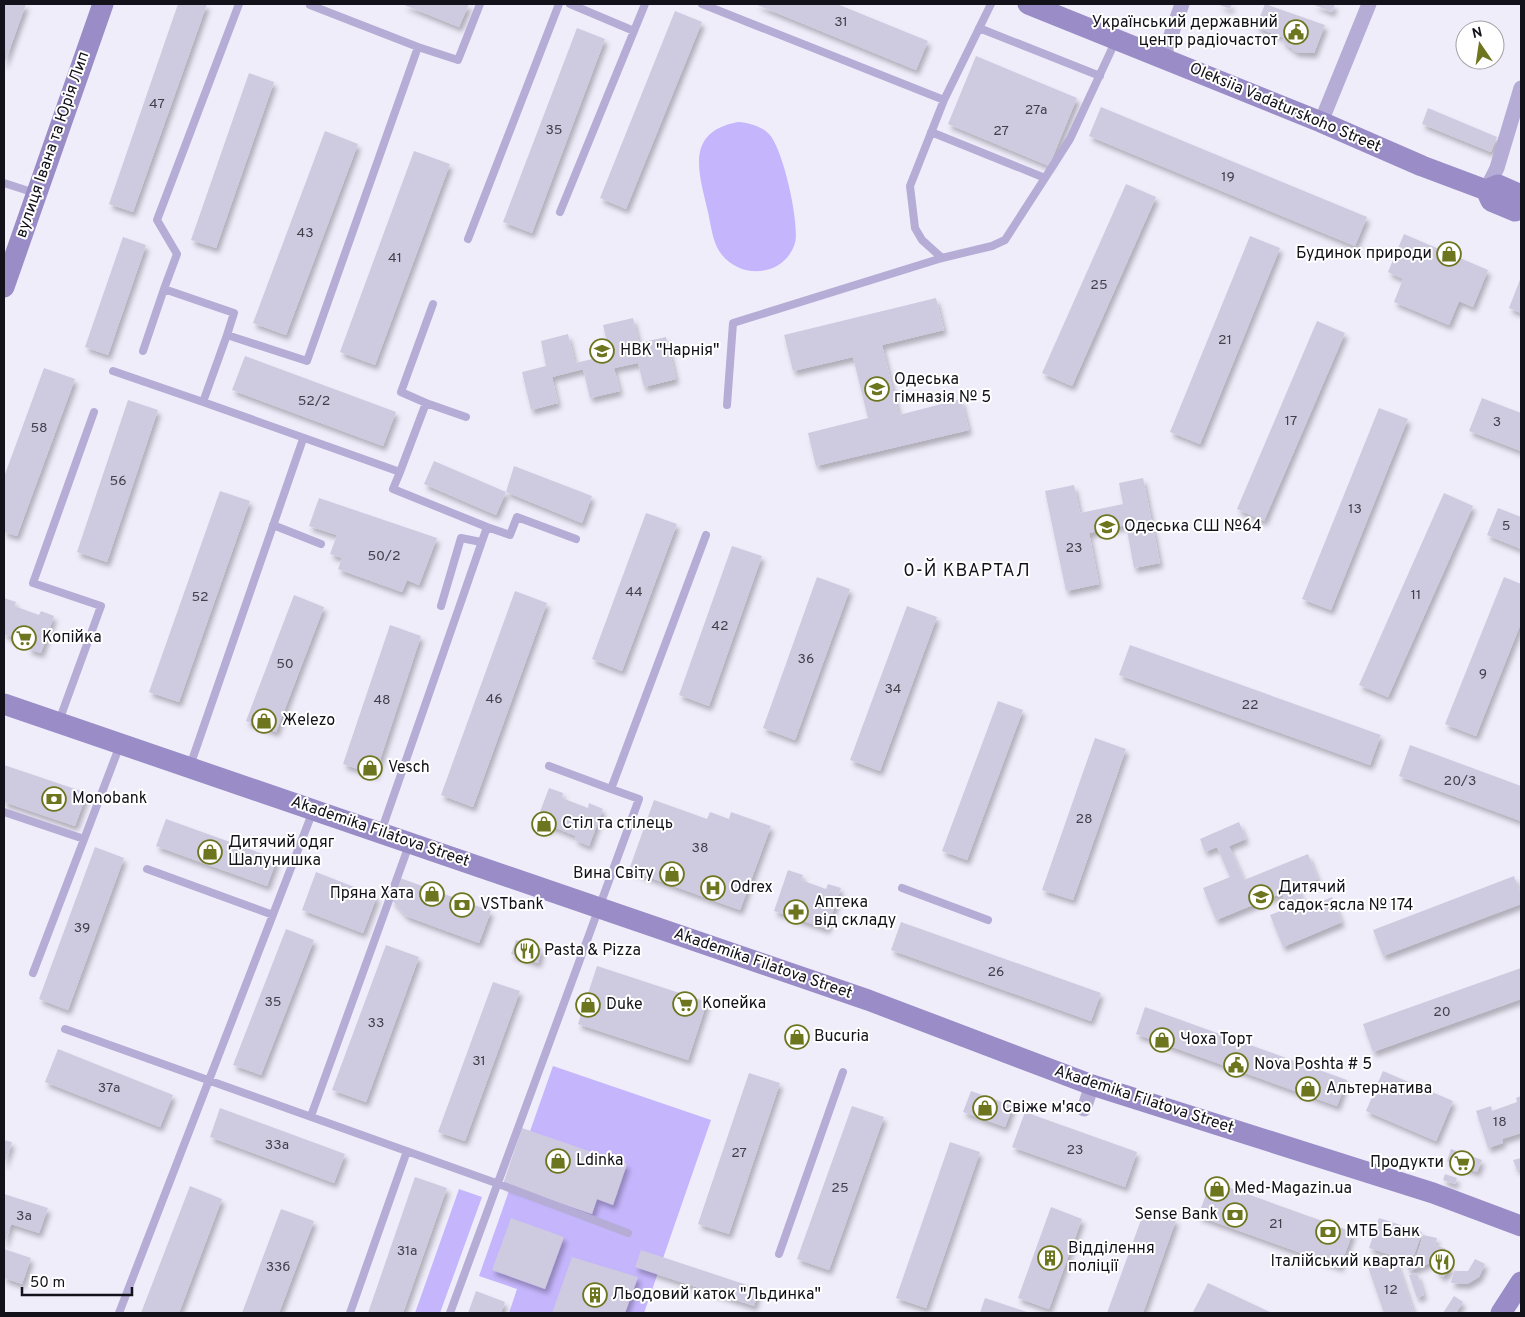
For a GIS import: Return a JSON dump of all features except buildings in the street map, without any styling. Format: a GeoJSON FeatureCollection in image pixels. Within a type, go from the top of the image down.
{"type":"FeatureCollection","features":[{"type":"Feature","properties":{"kind":"main road","name":"вулиця Івана та Юрія Лип"},"geometry":{"type":"LineString","coordinates":[[4,287],[103,4]]}},
{"type":"Feature","properties":{"kind":"main road","name":"Oleksiia Vadaturskoho Street"},"geometry":{"type":"LineString","coordinates":[[1028,4],[1320,122],[1422,166],[1486,190],[1498,185],[1521,195]]}},
{"type":"Feature","properties":{"kind":"main road","name":"Oleksiia Vadaturskoho Street"},"geometry":{"type":"LineString","coordinates":[[1486,190],[1491,201],[1515,211],[1521,208]]}},
{"type":"Feature","properties":{"kind":"main road","name":"Akademika Filatova Street"},"geometry":{"type":"LineString","coordinates":[[4,704],[868,1000],[1092,1084],[1433,1193],[1521,1226]]}},
{"type":"Feature","properties":{"kind":"main road"},"geometry":{"type":"LineString","coordinates":[[1501,1313],[1521,1282]]}},
{"type":"Feature","properties":{"kind":"street"},"geometry":{"type":"LineString","coordinates":[[1163,58],[1182,4]]}},
{"type":"Feature","properties":{"kind":"street"},"geometry":{"type":"LineString","coordinates":[[1320,122],[1369,4]]}},
{"type":"Feature","properties":{"kind":"street"},"geometry":{"type":"LineString","coordinates":[[1486,190],[1498,165],[1521,88]]}},
{"type":"Feature","properties":{"kind":"street"},"geometry":{"type":"LineString","coordinates":[[1084,1109],[1092,1084]]}},
{"type":"Feature","properties":{"kind":"lane"},"geometry":{"type":"LineString","coordinates":[[143,351],[176,254],[157,220],[239,4]]}},
{"type":"Feature","properties":{"kind":"lane"},"geometry":{"type":"LineString","coordinates":[[310,6],[458,60],[480,4]]}},
{"type":"Feature","properties":{"kind":"lane"},"geometry":{"type":"LineString","coordinates":[[468,239],[559,4]]}},
{"type":"Feature","properties":{"kind":"lane"},"geometry":{"type":"LineString","coordinates":[[570,4],[634,30]]}},
{"type":"Feature","properties":{"kind":"lane"},"geometry":{"type":"LineString","coordinates":[[560,212],[645,4]]}},
{"type":"Feature","properties":{"kind":"lane"},"geometry":{"type":"LineString","coordinates":[[702,4],[944,100]]}},
{"type":"Feature","properties":{"kind":"lane"},"geometry":{"type":"LineString","coordinates":[[942,258],[922,240],[915,228],[910,186],[944,100],[991,4]]}},
{"type":"Feature","properties":{"kind":"lane"},"geometry":{"type":"LineString","coordinates":[[979,28],[1100,76]]}},
{"type":"Feature","properties":{"kind":"lane"},"geometry":{"type":"LineString","coordinates":[[728,406],[733,323],[942,258],[992,246],[1005,240],[1070,139],[1117,39]]}},
{"type":"Feature","properties":{"kind":"lane"},"geometry":{"type":"LineString","coordinates":[[227,335],[307,361],[418,47]]}},
{"type":"Feature","properties":{"kind":"lane"},"geometry":{"type":"LineString","coordinates":[[931,132],[1045,178]]}},
{"type":"Feature","properties":{"kind":"lane"},"geometry":{"type":"LineString","coordinates":[[4,183],[36,194]]}},
{"type":"Feature","properties":{"kind":"lane"},"geometry":{"type":"LineString","coordinates":[[164,289],[234,313],[202,402]]}},
{"type":"Feature","properties":{"kind":"lane"},"geometry":{"type":"LineString","coordinates":[[433,304],[401,392],[466,417]]}},
{"type":"Feature","properties":{"kind":"lane"},"geometry":{"type":"LineString","coordinates":[[113,371],[303,440],[400,472]]}},
{"type":"Feature","properties":{"kind":"lane"},"geometry":{"type":"LineString","coordinates":[[426,403],[393,489],[510,535],[516,517],[576,539]]}},
{"type":"Feature","properties":{"kind":"lane"},"geometry":{"type":"LineString","coordinates":[[59,723],[101,606],[33,583],[94,412]]}},
{"type":"Feature","properties":{"kind":"lane"},"geometry":{"type":"LineString","coordinates":[[190,767],[303,440]]}},
{"type":"Feature","properties":{"kind":"lane"},"geometry":{"type":"LineString","coordinates":[[273,525],[321,544]]}},
{"type":"Feature","properties":{"kind":"lane"},"geometry":{"type":"LineString","coordinates":[[381,832],[487,527]]}},
{"type":"Feature","properties":{"kind":"lane"},"geometry":{"type":"LineString","coordinates":[[611,789],[706,535]]}},
{"type":"Feature","properties":{"kind":"lane"},"geometry":{"type":"LineString","coordinates":[[441,606],[461,538],[482,542]]}},
{"type":"Feature","properties":{"kind":"lane"},"geometry":{"type":"LineString","coordinates":[[33,973],[120,744]]}},
{"type":"Feature","properties":{"kind":"lane"},"geometry":{"type":"LineString","coordinates":[[450,1313],[496,1183],[639,799],[549,766]]}},
{"type":"Feature","properties":{"kind":"lane"},"geometry":{"type":"LineString","coordinates":[[119,1313],[313,809]]}},
{"type":"Feature","properties":{"kind":"lane"},"geometry":{"type":"LineString","coordinates":[[4,812],[84,839]]}},
{"type":"Feature","properties":{"kind":"lane"},"geometry":{"type":"LineString","coordinates":[[310,1116],[410,843]]}},
{"type":"Feature","properties":{"kind":"lane"},"geometry":{"type":"LineString","coordinates":[[147,869],[273,915]]}},
{"type":"Feature","properties":{"kind":"lane"},"geometry":{"type":"LineString","coordinates":[[902,888],[988,920]]}},
{"type":"Feature","properties":{"kind":"lane"},"geometry":{"type":"LineString","coordinates":[[65,1029],[496,1183],[628,1233]]}},
{"type":"Feature","properties":{"kind":"lane"},"geometry":{"type":"LineString","coordinates":[[779,1254],[843,1072]]}},
{"type":"Feature","properties":{"kind":"lane"},"geometry":{"type":"LineString","coordinates":[[350,1313],[407,1151]]}},
{"type":"Feature","properties":{"kind":"shaded area"},"geometry":{"type":"Polygon","coordinates":[[[738,122],[759,127],[769,134],[780,154],[793,204],[796,233],[795,243],[790,254],[773,268],[762,271],[740,268],[730,263],[719,251],[713,235],[701,183],[699,156],[702,145],[709,135],[721,127],[738,122]]]}},
{"type":"Feature","properties":{"kind":"shaded area"},"geometry":{"type":"Polygon","coordinates":[[[553,1066],[711,1120],[644,1313],[509,1313],[517,1289],[479,1276],[553,1066]]]}},
{"type":"Feature","properties":{"kind":"shaded area"},"geometry":{"type":"Polygon","coordinates":[[[459,1189],[482,1197],[440,1313],[415,1313],[459,1189]]]}},
{"type":"Feature","properties":{"kind":"place","name":"Український державний центр радіочастот"},"geometry":{"type":"Point","coordinates":[1296,32]}},
{"type":"Feature","properties":{"kind":"place","name":"Будинок природи"},"geometry":{"type":"Point","coordinates":[1449,254]}},
{"type":"Feature","properties":{"kind":"place","name":"НВК \"Нарнія\""},"geometry":{"type":"Point","coordinates":[602,351]}},
{"type":"Feature","properties":{"kind":"place","name":"Одеська гімназія № 5"},"geometry":{"type":"Point","coordinates":[877,389]}},
{"type":"Feature","properties":{"kind":"place","name":"Одеська СШ №64"},"geometry":{"type":"Point","coordinates":[1107,527]}},
{"type":"Feature","properties":{"kind":"place","name":"Копійка"},"geometry":{"type":"Point","coordinates":[24,638]}},
{"type":"Feature","properties":{"kind":"place","name":"Жelezo"},"geometry":{"type":"Point","coordinates":[264,721]}},
{"type":"Feature","properties":{"kind":"place","name":"Vesch"},"geometry":{"type":"Point","coordinates":[370,768]}},
{"type":"Feature","properties":{"kind":"place","name":"Monobank"},"geometry":{"type":"Point","coordinates":[54,799]}},
{"type":"Feature","properties":{"kind":"place","name":"Стіл та стілець"},"geometry":{"type":"Point","coordinates":[544,824]}},
{"type":"Feature","properties":{"kind":"place","name":"Дитячий одяг Шалунишка"},"geometry":{"type":"Point","coordinates":[210,852]}},
{"type":"Feature","properties":{"kind":"place","name":"Вина Світу"},"geometry":{"type":"Point","coordinates":[672,874]}},
{"type":"Feature","properties":{"kind":"place","name":"Odrex"},"geometry":{"type":"Point","coordinates":[713,888]}},
{"type":"Feature","properties":{"kind":"place","name":"Пряна Хата"},"geometry":{"type":"Point","coordinates":[432,894]}},
{"type":"Feature","properties":{"kind":"place","name":"Дитячий садок-ясла № 174"},"geometry":{"type":"Point","coordinates":[1261,897]}},
{"type":"Feature","properties":{"kind":"place","name":"VSTbank"},"geometry":{"type":"Point","coordinates":[462,905]}},
{"type":"Feature","properties":{"kind":"place","name":"Аптека від складу"},"geometry":{"type":"Point","coordinates":[796,912]}},
{"type":"Feature","properties":{"kind":"place","name":"Pasta & Pizza"},"geometry":{"type":"Point","coordinates":[527,951]}},
{"type":"Feature","properties":{"kind":"place","name":"Копейка"},"geometry":{"type":"Point","coordinates":[685,1004]}},
{"type":"Feature","properties":{"kind":"place","name":"Duke"},"geometry":{"type":"Point","coordinates":[588,1005]}},
{"type":"Feature","properties":{"kind":"place","name":"Bucuria"},"geometry":{"type":"Point","coordinates":[797,1037]}},
{"type":"Feature","properties":{"kind":"place","name":"Чоха Торт"},"geometry":{"type":"Point","coordinates":[1162,1040]}},
{"type":"Feature","properties":{"kind":"place","name":"Nova Poshta # 5"},"geometry":{"type":"Point","coordinates":[1236,1065]}},
{"type":"Feature","properties":{"kind":"place","name":"Альтернатива"},"geometry":{"type":"Point","coordinates":[1308,1089]}},
{"type":"Feature","properties":{"kind":"place","name":"Свіже м'ясо"},"geometry":{"type":"Point","coordinates":[985,1108]}},
{"type":"Feature","properties":{"kind":"place","name":"Ldinka"},"geometry":{"type":"Point","coordinates":[558,1161]}},
{"type":"Feature","properties":{"kind":"place","name":"Продукти"},"geometry":{"type":"Point","coordinates":[1462,1163]}},
{"type":"Feature","properties":{"kind":"place","name":"Med-Magazin.ua"},"geometry":{"type":"Point","coordinates":[1217,1189]}},
{"type":"Feature","properties":{"kind":"place","name":"Sense Bank"},"geometry":{"type":"Point","coordinates":[1235,1215]}},
{"type":"Feature","properties":{"kind":"place","name":"МТБ Банк"},"geometry":{"type":"Point","coordinates":[1328,1232]}},
{"type":"Feature","properties":{"kind":"place","name":"Відділення поліції"},"geometry":{"type":"Point","coordinates":[1050,1258]}},
{"type":"Feature","properties":{"kind":"place","name":"Італійський квартал"},"geometry":{"type":"Point","coordinates":[1442,1262]}},
{"type":"Feature","properties":{"kind":"place","name":"Льодовий каток \"Льдинка\""},"geometry":{"type":"Point","coordinates":[595,1295]}},
{"type":"Feature","properties":{"kind":"district","name":"0-Й КВАРТАЛ"},"geometry":{"type":"Point","coordinates":[967,571]}}]}
